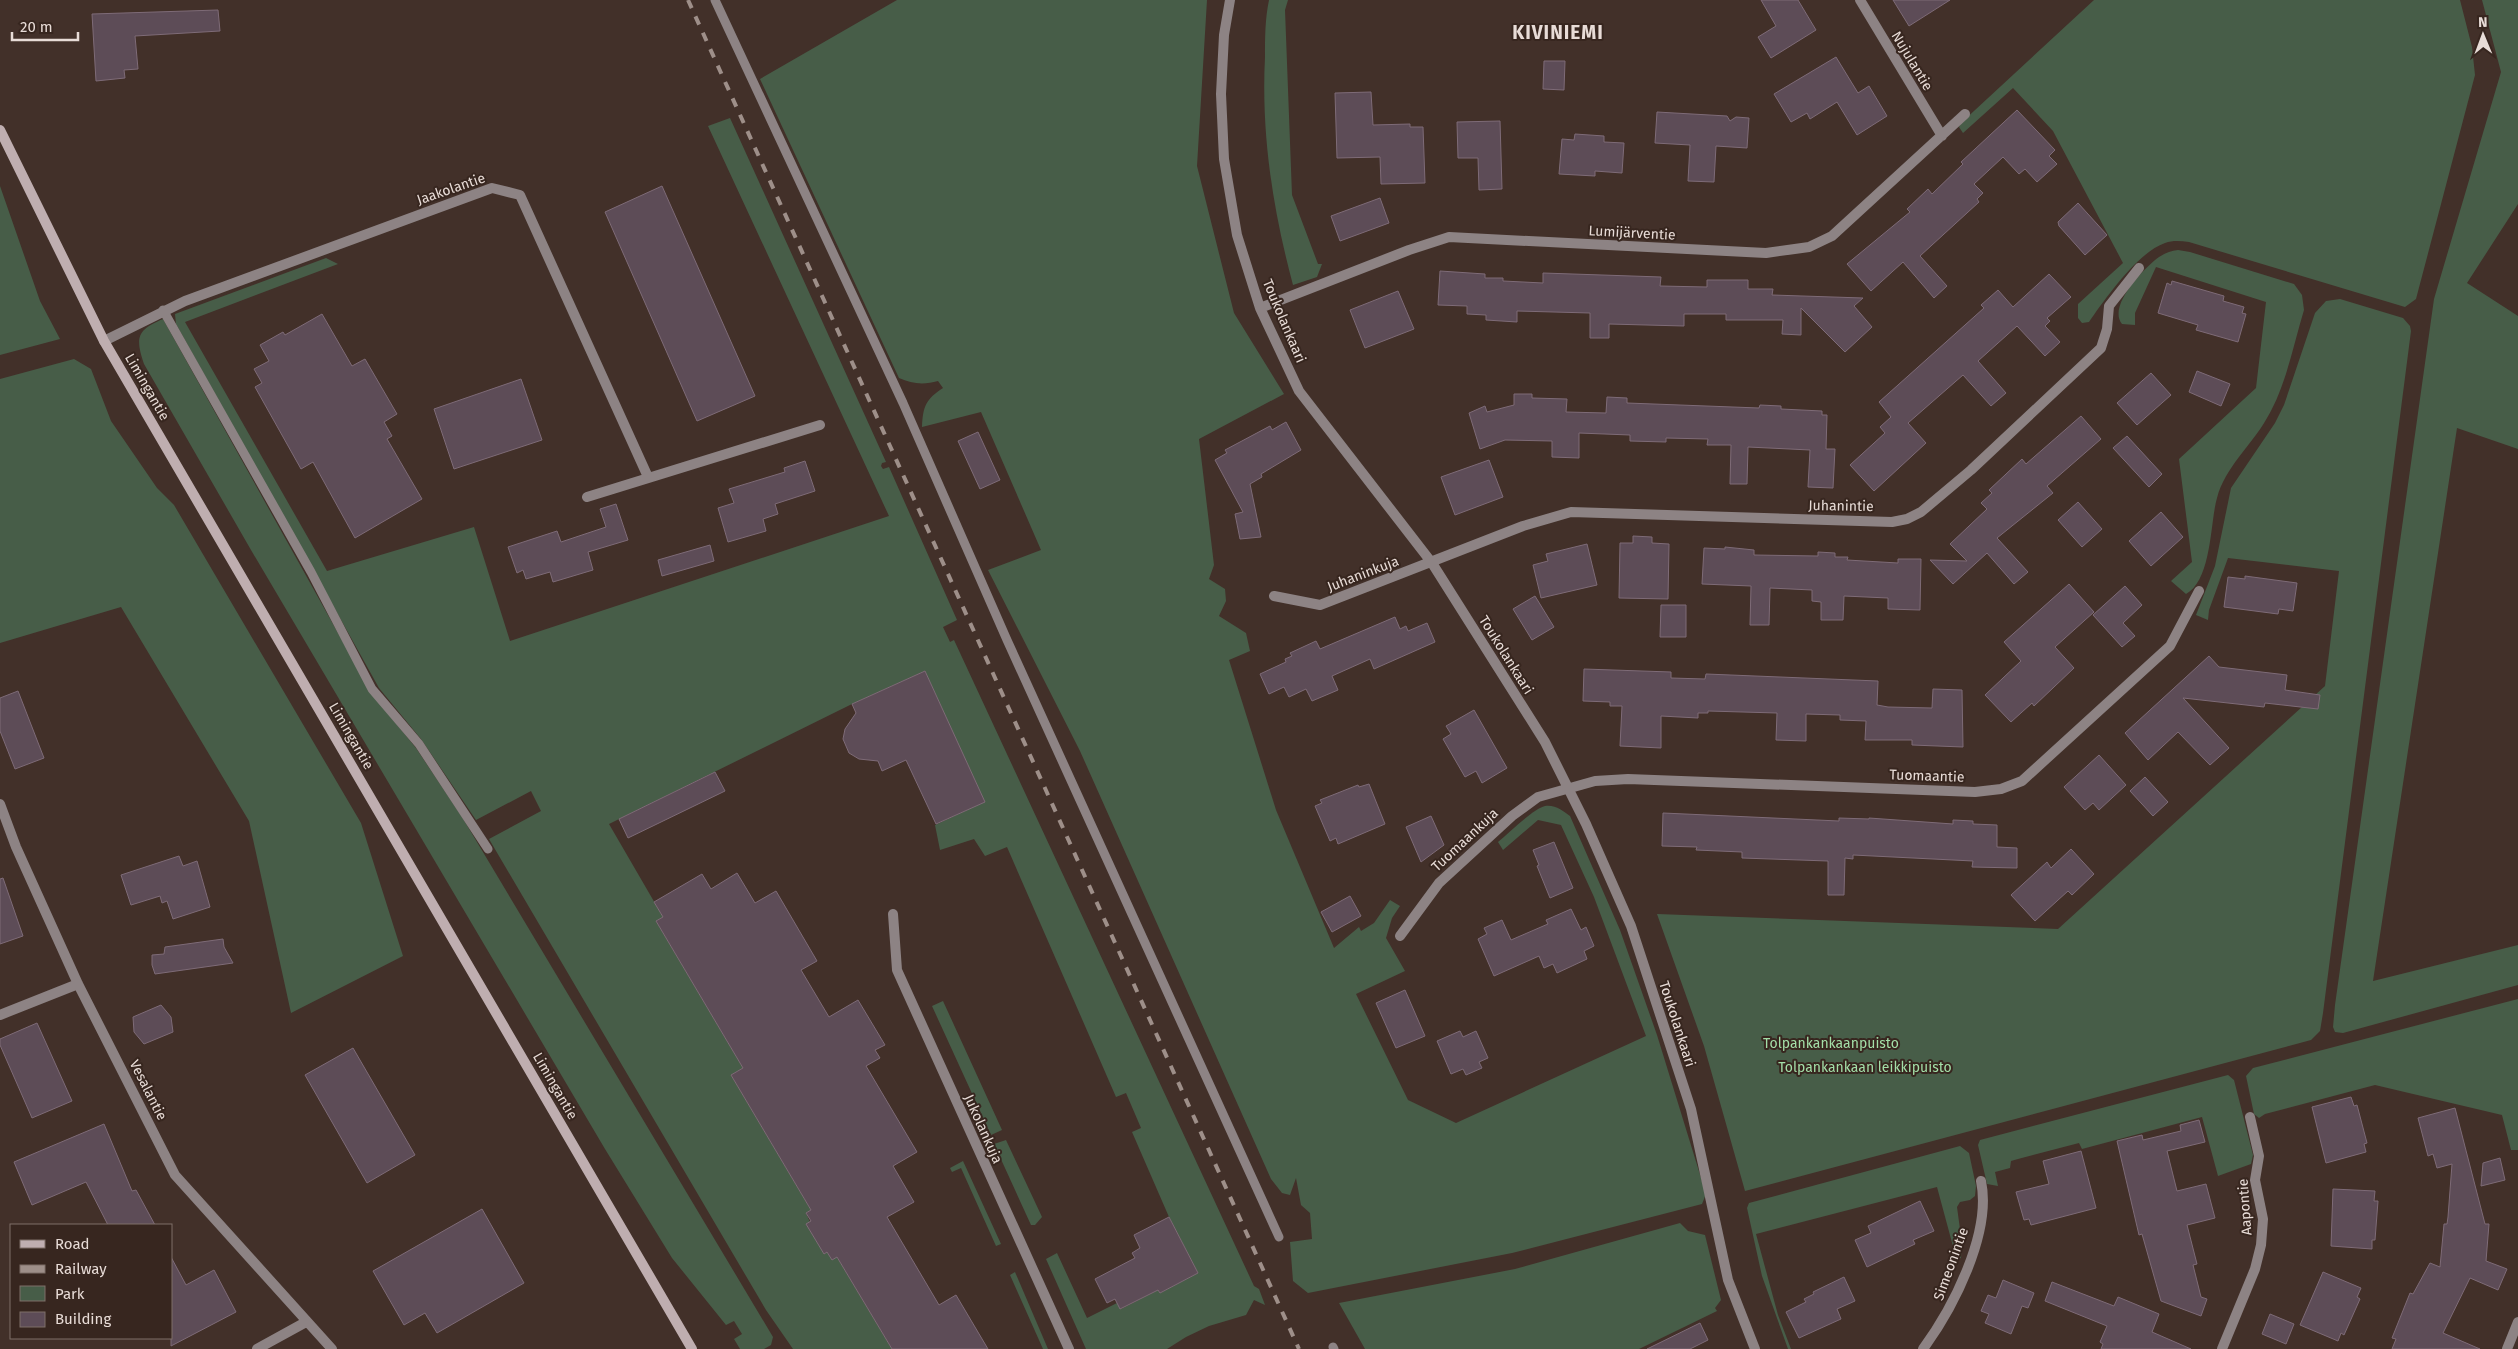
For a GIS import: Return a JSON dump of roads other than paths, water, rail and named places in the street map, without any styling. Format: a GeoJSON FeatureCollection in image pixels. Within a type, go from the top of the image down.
{"type":"FeatureCollection","features":[{"type":"Feature","properties":{"kind":"main road","name":"Limingantie"},"geometry":{"type":"LineString","coordinates":[[0,130],[104,340],[692,1349]]}},
{"type":"Feature","properties":{"kind":"street","name":"Toukolankaari"},"geometry":{"type":"LineString","coordinates":[[1230,0],[1224,35],[1221,94],[1224,160],[1237,235],[1260,308],[1299,391],[1432,563],[1544,742],[1568,788],[1631,926],[1691,1108],[1728,1280],[1755,1349]]}},
{"type":"Feature","properties":{"kind":"street","name":"Nujulantie"},"geometry":{"type":"LineString","coordinates":[[1860,0],[1942,136]]}},
{"type":"Feature","properties":{"kind":"street","name":"Lumijärventie"},"geometry":{"type":"LineString","coordinates":[[1260,308],[1409,250],[1449,237],[1766,253],[1809,247],[1832,236],[1965,114]]}},
{"type":"Feature","properties":{"kind":"street","name":"Jaakolantie"},"geometry":{"type":"LineString","coordinates":[[104,340],[163,310],[492,188],[520,195],[648,477]]}},
{"type":"Feature","properties":{"kind":"street","name":"Juhanintie"},"geometry":{"type":"LineString","coordinates":[[1432,563],[1523,526],[1571,512],[1892,522],[1907,519],[1921,512],[1971,470],[2101,348],[2107,329],[2109,306],[2139,268]]}},
{"type":"Feature","properties":{"kind":"street"},"geometry":{"type":"LineString","coordinates":[[587,497],[820,425]]}},
{"type":"Feature","properties":{"kind":"street","name":"Juhaninkuja"},"geometry":{"type":"LineString","coordinates":[[1274,596],[1320,605],[1432,563]]}},
{"type":"Feature","properties":{"kind":"street","name":"Tuomaantie"},"geometry":{"type":"LineString","coordinates":[[1568,788],[1595,781],[1628,779],[1975,792],[2001,789],[2027,777],[2170,646],[2199,591]]}},
{"type":"Feature","properties":{"kind":"street","name":"Tuomaankuja"},"geometry":{"type":"LineString","coordinates":[[1400,936],[1439,883],[1512,816],[1538,797],[1568,788]]}},
{"type":"Feature","properties":{"kind":"street","name":"Vesalantie"},"geometry":{"type":"LineString","coordinates":[[0,804],[16,847],[78,984],[175,1174],[332,1349]]}},
{"type":"Feature","properties":{"kind":"street","name":"Jukolankuja"},"geometry":{"type":"LineString","coordinates":[[893,914],[898,970],[1069,1349]]}},
{"type":"Feature","properties":{"kind":"street"},"geometry":{"type":"LineString","coordinates":[[0,1015],[78,984]]}},
{"type":"Feature","properties":{"kind":"street","name":"Aapontie"},"geometry":{"type":"LineString","coordinates":[[2222,1349],[2256,1269],[2261,1245],[2263,1219],[2255,1180],[2259,1156],[2250,1117]]}},
{"type":"Feature","properties":{"kind":"street","name":"Simeonintie"},"geometry":{"type":"LineString","coordinates":[[1924,1349],[1950,1309],[1971,1258],[1979,1233],[1984,1195],[1981,1182]]}},
{"type":"Feature","properties":{"kind":"street"},"geometry":{"type":"LineString","coordinates":[[257,1349],[306,1322]]}},
{"type":"Feature","properties":{"kind":"street"},"geometry":{"type":"LineString","coordinates":[[2507,1349],[2518,1322]]}},
{"type":"Feature","properties":{"kind":"lane"},"geometry":{"type":"LineString","coordinates":[[715,0],[903,404],[1007,640],[1279,1237]]}},
{"type":"Feature","properties":{"kind":"lane"},"geometry":{"type":"LineString","coordinates":[[163,310],[311,572],[372,689],[419,744],[488,849]]}},
{"type":"Feature","properties":{"kind":"railway"},"geometry":{"type":"LineString","coordinates":[[688,0],[1299,1349]]}},
{"type":"Feature","properties":{"kind":"district","name":"KIVINIEMI"},"geometry":{"type":"Point","coordinates":[1558,32]}},
{"type":"Feature","properties":{"kind":"park label","name":"Tolpankankaanpuisto"},"geometry":{"type":"Point","coordinates":[1831,1043]}},
{"type":"Feature","properties":{"kind":"park label","name":"Tolpankankaan leikkipuisto"},"geometry":{"type":"Point","coordinates":[1865,1067]}}]}
